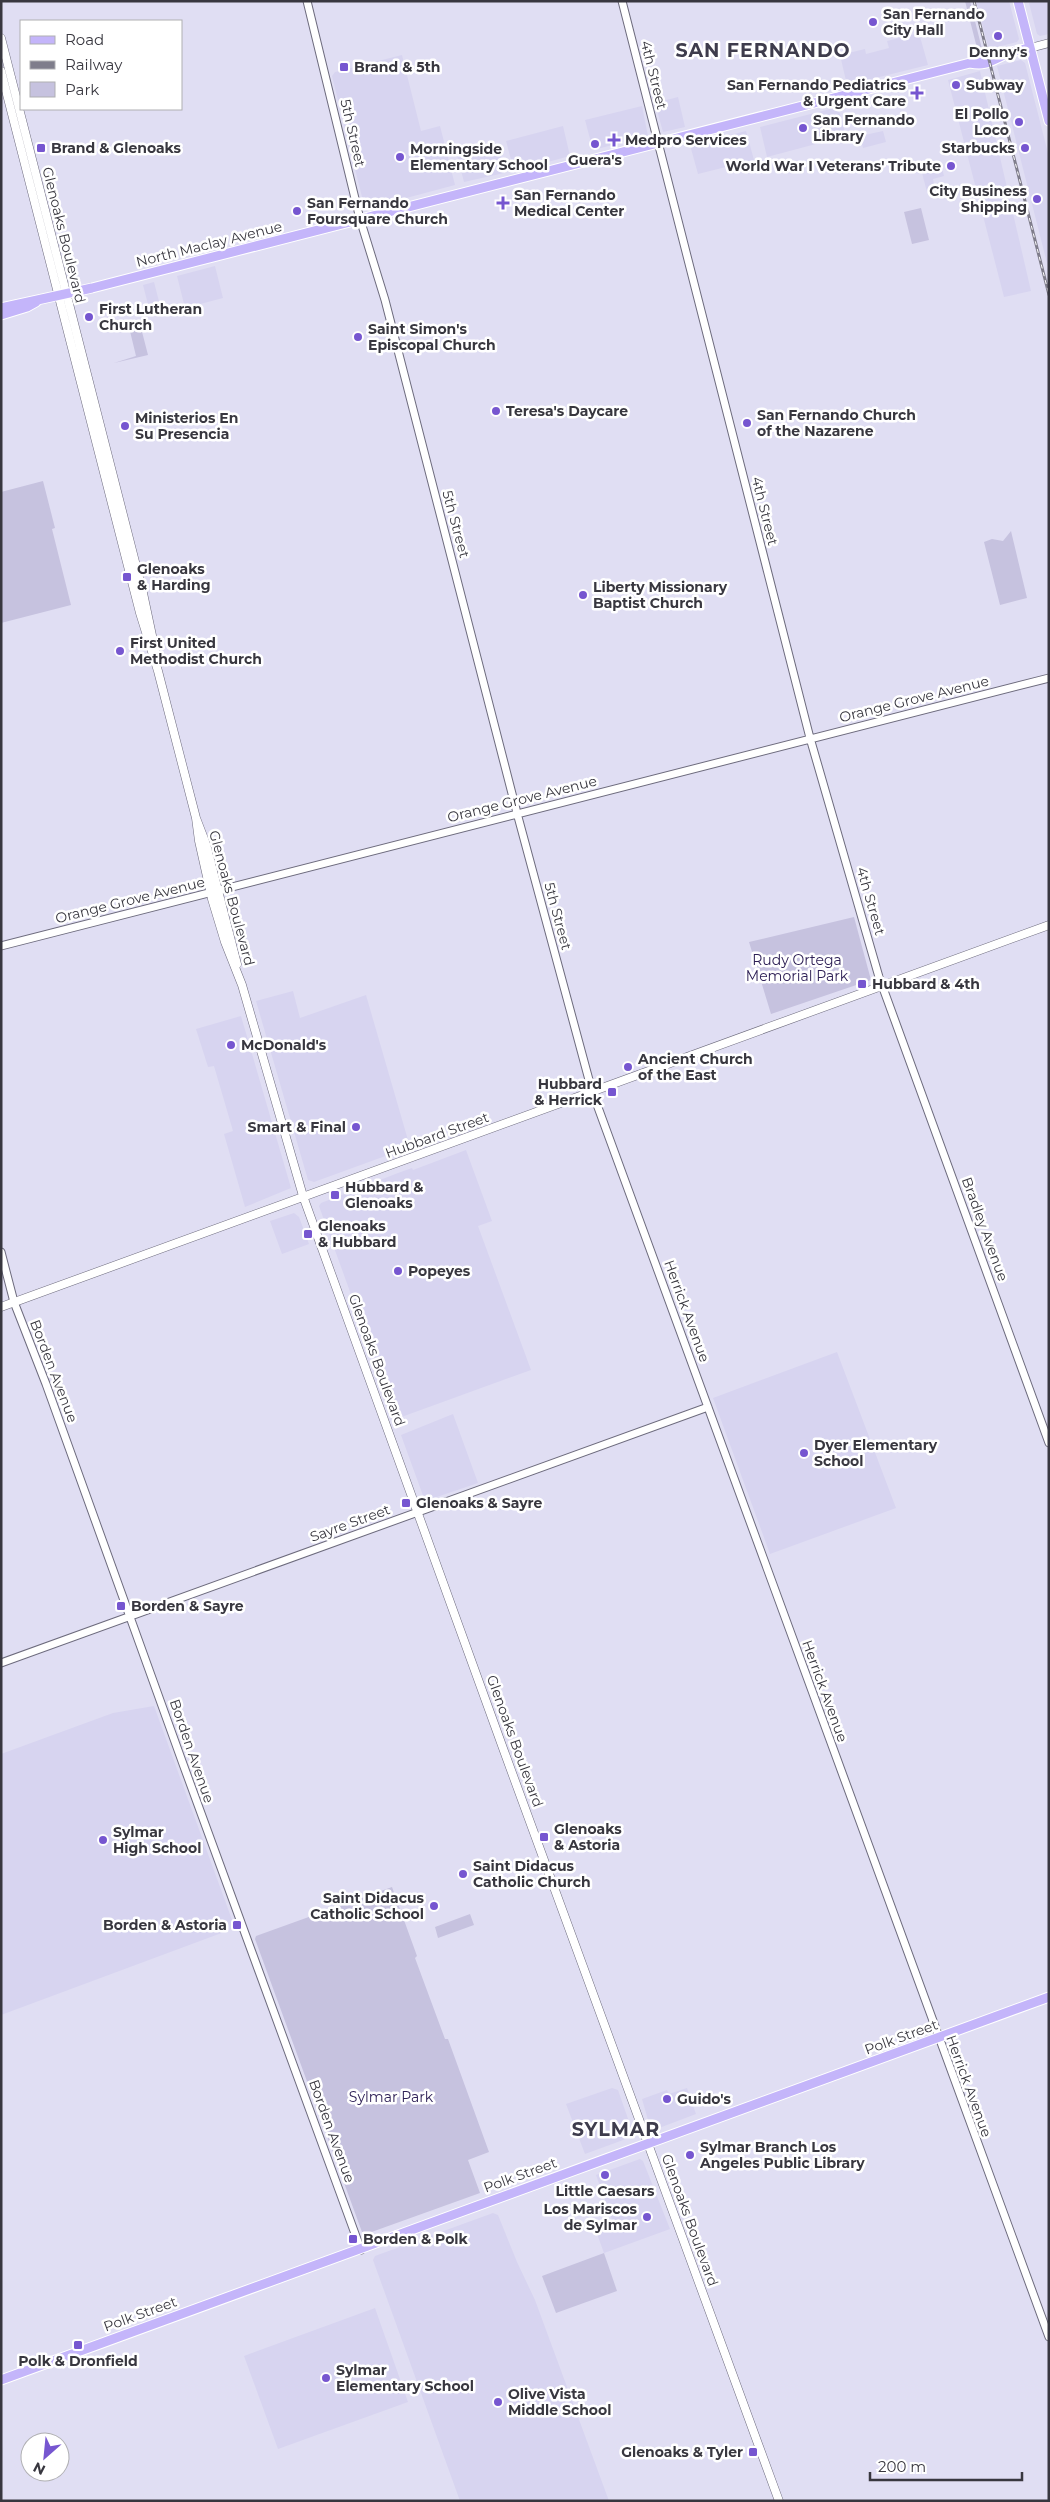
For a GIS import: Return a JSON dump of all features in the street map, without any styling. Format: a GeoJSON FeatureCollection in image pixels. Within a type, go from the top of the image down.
{"type":"FeatureCollection","features":[{"type":"Feature","properties":{"kind":"main road"},"geometry":{"type":"LineString","coordinates":[[1018,1],[1049,121]]}},
{"type":"Feature","properties":{"kind":"main road","name":"Glenoaks Boulevard"},"geometry":{"type":"LineString","coordinates":[[1,38],[63,295]]}},
{"type":"Feature","properties":{"kind":"main road"},"geometry":{"type":"LineString","coordinates":[[1030,48],[1049,43]]}},
{"type":"Feature","properties":{"kind":"main road","name":"North Maclay Avenue"},"geometry":{"type":"LineString","coordinates":[[1,308],[27,301],[36,302],[970,63],[978,57],[993,53],[1002,55],[1030,48]]}},
{"type":"Feature","properties":{"kind":"main road","name":"Glenoaks Boulevard"},"geometry":{"type":"LineString","coordinates":[[1,71],[63,295],[148,616],[158,671],[196,818],[205,840],[225,942],[242,985],[303,1196],[779,2501]]}},
{"type":"Feature","properties":{"kind":"main road","name":"North Maclay Avenue"},"geometry":{"type":"LineString","coordinates":[[1,315],[28,308],[36,302]]}},
{"type":"Feature","properties":{"kind":"main road","name":"Hubbard Street"},"geometry":{"type":"LineString","coordinates":[[1,1307],[1049,925]]}},
{"type":"Feature","properties":{"kind":"main road","name":"Polk Street"},"geometry":{"type":"LineString","coordinates":[[1,2380],[1049,1998]]}},
{"type":"Feature","properties":{"kind":"street","name":"5th Street"},"geometry":{"type":"LineString","coordinates":[[307,1],[360,219],[386,306],[581,1053]]}},
{"type":"Feature","properties":{"kind":"street","name":"4th Street"},"geometry":{"type":"LineString","coordinates":[[622,1],[810,738],[882,986],[895,1024]]}},
{"type":"Feature","properties":{"kind":"street","name":"Orange Grove Avenue"},"geometry":{"type":"LineString","coordinates":[[1,946],[1049,678]]}},
{"type":"Feature","properties":{"kind":"street","name":"Bradley Avenue"},"geometry":{"type":"LineString","coordinates":[[895,1024],[1049,1443]]}},
{"type":"Feature","properties":{"kind":"street","name":"Herrick Avenue"},"geometry":{"type":"LineString","coordinates":[[581,1053],[592,1091],[1049,2337]]}},
{"type":"Feature","properties":{"kind":"street","name":"Borden Avenue"},"geometry":{"type":"LineString","coordinates":[[2,1256],[14,1302],[46,1384],[361,2250]]}},
{"type":"Feature","properties":{"kind":"street","name":"Sayre Street"},"geometry":{"type":"LineString","coordinates":[[1,1663],[708,1406]]}},
{"type":"Feature","properties":{"kind":"shaded area"},"geometry":{"type":"Polygon","coordinates":[[[976,1],[1009,1],[1019,39],[1017,42],[989,49],[976,1]]]}},
{"type":"Feature","properties":{"kind":"shaded area"},"geometry":{"type":"Polygon","coordinates":[[[1049,1],[1049,34],[1040,36],[1037,34],[1029,3],[1049,1]]]}},
{"type":"Feature","properties":{"kind":"shaded area"},"geometry":{"type":"Polygon","coordinates":[[[919,33],[928,65],[847,85],[840,55],[865,49],[866,54],[889,48],[887,41],[919,33]]]}},
{"type":"Feature","properties":{"kind":"shaded area","name":"Morningside Elementary School"},"geometry":{"type":"Polygon","coordinates":[[[402,55],[421,131],[440,126],[455,185],[365,209],[332,76],[335,72],[402,55]]]}},
{"type":"Feature","properties":{"kind":"shaded area"},"geometry":{"type":"Polygon","coordinates":[[[1021,60],[1025,63],[1049,157],[1049,271],[997,66],[1021,60]]]}},
{"type":"Feature","properties":{"kind":"shaded area"},"geometry":{"type":"Polygon","coordinates":[[[980,71],[1031,291],[1004,297],[948,80],[980,71]]]}},
{"type":"Feature","properties":{"kind":"shaded area"},"geometry":{"type":"Polygon","coordinates":[[[678,97],[685,127],[663,132],[655,103],[678,97]]]}},
{"type":"Feature","properties":{"kind":"shaded area"},"geometry":{"type":"Polygon","coordinates":[[[642,106],[648,136],[593,150],[585,120],[642,106]]]}},
{"type":"Feature","properties":{"kind":"shaded area"},"geometry":{"type":"Polygon","coordinates":[[[838,107],[846,136],[767,157],[760,127],[838,107]]]}},
{"type":"Feature","properties":{"kind":"shaded area"},"geometry":{"type":"Polygon","coordinates":[[[563,126],[570,156],[514,171],[506,141],[563,126]]]}},
{"type":"Feature","properties":{"kind":"shaded area"},"geometry":{"type":"Polygon","coordinates":[[[746,131],[754,160],[698,174],[690,145],[746,131]]]}},
{"type":"Feature","properties":{"kind":"shaded area"},"geometry":{"type":"Polygon","coordinates":[[[883,131],[886,142],[863,148],[860,136],[883,131]]]}},
{"type":"Feature","properties":{"kind":"shaded area"},"geometry":{"type":"Polygon","coordinates":[[[498,145],[504,173],[464,182],[457,155],[498,145]]]}},
{"type":"Feature","properties":{"kind":"shaded area"},"geometry":{"type":"Polygon","coordinates":[[[941,164],[944,176],[933,179],[935,190],[927,192],[921,169],[941,164]]]}},
{"type":"Feature","properties":{"kind":"shaded area"},"geometry":{"type":"Polygon","coordinates":[[[215,266],[223,298],[185,308],[177,276],[215,266]]]}},
{"type":"Feature","properties":{"kind":"shaded area"},"geometry":{"type":"Polygon","coordinates":[[[154,282],[162,313],[151,316],[143,285],[154,282]]]}},
{"type":"Feature","properties":{"kind":"shaded area"},"geometry":{"type":"Polygon","coordinates":[[[293,991],[300,1018],[366,995],[410,1147],[314,1182],[308,1180],[256,1001],[293,991]]]}},
{"type":"Feature","properties":{"kind":"shaded area"},"geometry":{"type":"Polygon","coordinates":[[[241,1016],[291,1188],[245,1207],[224,1134],[233,1131],[214,1066],[208,1067],[196,1029],[241,1016]]]}},
{"type":"Feature","properties":{"kind":"shaded area"},"geometry":{"type":"Polygon","coordinates":[[[466,1150],[492,1221],[478,1226],[531,1370],[396,1419],[319,1206],[321,1203],[398,1173],[412,1168],[413,1170],[466,1150]]]}},
{"type":"Feature","properties":{"kind":"shaded area"},"geometry":{"type":"Polygon","coordinates":[[[294,1213],[299,1217],[309,1244],[282,1254],[270,1221],[294,1213]]]}},
{"type":"Feature","properties":{"kind":"shaded area","name":"Dyer Elementary School"},"geometry":{"type":"Polygon","coordinates":[[[837,1352],[896,1508],[770,1554],[713,1398],[837,1352]]]}},
{"type":"Feature","properties":{"kind":"shaded area"},"geometry":{"type":"Polygon","coordinates":[[[453,1414],[478,1483],[425,1501],[401,1435],[453,1414]]]}},
{"type":"Feature","properties":{"kind":"shaded area","name":"Sylmar High School"},"geometry":{"type":"Polygon","coordinates":[[[154,1706],[235,1928],[1,2015],[1,1754],[113,1713],[154,1706]]]}},
{"type":"Feature","properties":{"kind":"shaded area"},"geometry":{"type":"Polygon","coordinates":[[[612,2088],[618,2090],[634,2136],[585,2154],[566,2104],[612,2088]]]}},
{"type":"Feature","properties":{"kind":"shaded area"},"geometry":{"type":"Polygon","coordinates":[[[687,2088],[696,2114],[659,2128],[653,2121],[648,2120],[642,2099],[667,2090],[669,2094],[687,2088]]]}},
{"type":"Feature","properties":{"kind":"shaded area"},"geometry":{"type":"Polygon","coordinates":[[[640,2159],[643,2161],[670,2229],[604,2253],[596,2231],[614,2225],[596,2175],[640,2159]]]}},
{"type":"Feature","properties":{"kind":"shaded area","name":"Olive Vista Middle School"},"geometry":{"type":"Polygon","coordinates":[[[493,2213],[498,2215],[535,2300],[609,2501],[460,2501],[373,2260],[375,2256],[493,2213]]]}},
{"type":"Feature","properties":{"kind":"shaded area","name":"Sylmar Elementary School"},"geometry":{"type":"Polygon","coordinates":[[[375,2308],[408,2402],[278,2449],[244,2356],[375,2308]]]}},
{"type":"Feature","properties":{"kind":"green space"},"geometry":{"type":"Polygon","coordinates":[[[965,1],[970,1],[982,49],[978,52],[965,1]]]}},
{"type":"Feature","properties":{"kind":"green space"},"geometry":{"type":"Polygon","coordinates":[[[921,208],[929,240],[912,244],[904,212],[921,208]]]}},
{"type":"Feature","properties":{"kind":"green space"},"geometry":{"type":"Polygon","coordinates":[[[140,324],[148,355],[114,363],[136,356],[129,327],[140,324]]]}},
{"type":"Feature","properties":{"kind":"green space"},"geometry":{"type":"Polygon","coordinates":[[[43,481],[55,528],[52,529],[71,605],[1,623],[1,492],[43,481]]]}},
{"type":"Feature","properties":{"kind":"green space"},"geometry":{"type":"Polygon","coordinates":[[[1011,531],[1027,598],[1000,605],[984,542],[992,539],[1003,541],[1011,531]]]}},
{"type":"Feature","properties":{"kind":"green space","name":"Rudy Ortega Memorial Park"},"geometry":{"type":"Polygon","coordinates":[[[854,917],[871,980],[771,1014],[749,942],[854,917]]]}},
{"type":"Feature","properties":{"kind":"green space","name":"Sylmar Park"},"geometry":{"type":"Polygon","coordinates":[[[392,1887],[417,1956],[415,1958],[445,2039],[448,2039],[489,2152],[468,2160],[480,2193],[366,2234],[362,2232],[255,1939],[256,1936],[392,1887]]]}},
{"type":"Feature","properties":{"kind":"green space"},"geometry":{"type":"Polygon","coordinates":[[[470,1914],[474,1925],[438,1938],[435,1927],[470,1914]]]}},
{"type":"Feature","properties":{"kind":"green space"},"geometry":{"type":"Polygon","coordinates":[[[604,2253],[617,2291],[556,2313],[542,2276],[604,2253]]]}},
{"type":"Feature","properties":{"kind":"railway"},"geometry":{"type":"LineString","coordinates":[[974,1],[1049,295]]}},
{"type":"Feature","properties":{"kind":"place","name":"San Fernando City Hall"},"geometry":{"type":"Point","coordinates":[873,22]}},
{"type":"Feature","properties":{"kind":"place","name":"Denny's"},"geometry":{"type":"Point","coordinates":[998,36]}},
{"type":"Feature","properties":{"kind":"place","name":"Brand & 5th"},"geometry":{"type":"Point","coordinates":[344,67]}},
{"type":"Feature","properties":{"kind":"place","name":"Subway"},"geometry":{"type":"Point","coordinates":[956,85]}},
{"type":"Feature","properties":{"kind":"place","name":"San Fernando Pediatrics & Urgent Care"},"geometry":{"type":"Point","coordinates":[917,93]}},
{"type":"Feature","properties":{"kind":"place","name":"El Pollo Loco"},"geometry":{"type":"Point","coordinates":[1019,122]}},
{"type":"Feature","properties":{"kind":"place","name":"San Fernando Library"},"geometry":{"type":"Point","coordinates":[803,128]}},
{"type":"Feature","properties":{"kind":"place","name":"Medpro Services"},"geometry":{"type":"Point","coordinates":[614,140]}},
{"type":"Feature","properties":{"kind":"place","name":"Guera's"},"geometry":{"type":"Point","coordinates":[595,144]}},
{"type":"Feature","properties":{"kind":"place","name":"Brand & Glenoaks"},"geometry":{"type":"Point","coordinates":[41,148]}},
{"type":"Feature","properties":{"kind":"place","name":"Starbucks"},"geometry":{"type":"Point","coordinates":[1025,148]}},
{"type":"Feature","properties":{"kind":"place","name":"Morningside Elementary School"},"geometry":{"type":"Point","coordinates":[400,157]}},
{"type":"Feature","properties":{"kind":"place","name":"World War I Veterans' Tribute"},"geometry":{"type":"Point","coordinates":[951,166]}},
{"type":"Feature","properties":{"kind":"place","name":"City Business Shipping"},"geometry":{"type":"Point","coordinates":[1037,199]}},
{"type":"Feature","properties":{"kind":"place","name":"San Fernando Medical Center"},"geometry":{"type":"Point","coordinates":[503,203]}},
{"type":"Feature","properties":{"kind":"place","name":"San Fernando Foursquare Church"},"geometry":{"type":"Point","coordinates":[297,211]}},
{"type":"Feature","properties":{"kind":"place","name":"First Lutheran Church"},"geometry":{"type":"Point","coordinates":[89,317]}},
{"type":"Feature","properties":{"kind":"place","name":"Saint Simon's Episcopal Church"},"geometry":{"type":"Point","coordinates":[358,337]}},
{"type":"Feature","properties":{"kind":"place","name":"Teresa's Daycare"},"geometry":{"type":"Point","coordinates":[496,411]}},
{"type":"Feature","properties":{"kind":"place","name":"San Fernando Church of the Nazarene"},"geometry":{"type":"Point","coordinates":[747,423]}},
{"type":"Feature","properties":{"kind":"place","name":"Ministerios En Su Presencia"},"geometry":{"type":"Point","coordinates":[125,426]}},
{"type":"Feature","properties":{"kind":"place","name":"Glenoaks & Harding"},"geometry":{"type":"Point","coordinates":[127,577]}},
{"type":"Feature","properties":{"kind":"place","name":"Liberty Missionary Baptist Church"},"geometry":{"type":"Point","coordinates":[583,595]}},
{"type":"Feature","properties":{"kind":"place","name":"First United Methodist Church"},"geometry":{"type":"Point","coordinates":[120,651]}},
{"type":"Feature","properties":{"kind":"place","name":"Hubbard & 4th"},"geometry":{"type":"Point","coordinates":[862,984]}},
{"type":"Feature","properties":{"kind":"place","name":"McDonald's"},"geometry":{"type":"Point","coordinates":[231,1045]}},
{"type":"Feature","properties":{"kind":"place","name":"Ancient Church of the East"},"geometry":{"type":"Point","coordinates":[628,1067]}},
{"type":"Feature","properties":{"kind":"place","name":"Hubbard & Herrick"},"geometry":{"type":"Point","coordinates":[612,1092]}},
{"type":"Feature","properties":{"kind":"place","name":"Smart & Final"},"geometry":{"type":"Point","coordinates":[356,1127]}},
{"type":"Feature","properties":{"kind":"place","name":"Hubbard & Glenoaks"},"geometry":{"type":"Point","coordinates":[335,1195]}},
{"type":"Feature","properties":{"kind":"place","name":"Glenoaks & Hubbard"},"geometry":{"type":"Point","coordinates":[308,1234]}},
{"type":"Feature","properties":{"kind":"place","name":"Popeyes"},"geometry":{"type":"Point","coordinates":[398,1271]}},
{"type":"Feature","properties":{"kind":"place","name":"Dyer Elementary School"},"geometry":{"type":"Point","coordinates":[804,1453]}},
{"type":"Feature","properties":{"kind":"place","name":"Glenoaks & Sayre"},"geometry":{"type":"Point","coordinates":[406,1503]}},
{"type":"Feature","properties":{"kind":"place","name":"Borden & Sayre"},"geometry":{"type":"Point","coordinates":[121,1606]}},
{"type":"Feature","properties":{"kind":"place","name":"Glenoaks & Astoria"},"geometry":{"type":"Point","coordinates":[544,1837]}},
{"type":"Feature","properties":{"kind":"place","name":"Sylmar High School"},"geometry":{"type":"Point","coordinates":[103,1840]}},
{"type":"Feature","properties":{"kind":"place","name":"Saint Didacus Catholic Church"},"geometry":{"type":"Point","coordinates":[463,1874]}},
{"type":"Feature","properties":{"kind":"place","name":"Saint Didacus Catholic School"},"geometry":{"type":"Point","coordinates":[434,1906]}},
{"type":"Feature","properties":{"kind":"place","name":"Borden & Astoria"},"geometry":{"type":"Point","coordinates":[237,1925]}},
{"type":"Feature","properties":{"kind":"place","name":"Guido's"},"geometry":{"type":"Point","coordinates":[667,2099]}},
{"type":"Feature","properties":{"kind":"place","name":"Sylmar Branch Los Angeles Public Library"},"geometry":{"type":"Point","coordinates":[690,2155]}},
{"type":"Feature","properties":{"kind":"place","name":"Little Caesars"},"geometry":{"type":"Point","coordinates":[605,2175]}},
{"type":"Feature","properties":{"kind":"place","name":"Los Mariscos de Sylmar"},"geometry":{"type":"Point","coordinates":[647,2217]}},
{"type":"Feature","properties":{"kind":"place","name":"Borden & Polk"},"geometry":{"type":"Point","coordinates":[353,2239]}},
{"type":"Feature","properties":{"kind":"place","name":"Polk & Dronfield"},"geometry":{"type":"Point","coordinates":[78,2345]}},
{"type":"Feature","properties":{"kind":"place","name":"Sylmar Elementary School"},"geometry":{"type":"Point","coordinates":[326,2378]}},
{"type":"Feature","properties":{"kind":"place","name":"Olive Vista Middle School"},"geometry":{"type":"Point","coordinates":[498,2402]}},
{"type":"Feature","properties":{"kind":"place","name":"Glenoaks & Tyler"},"geometry":{"type":"Point","coordinates":[753,2452]}},
{"type":"Feature","properties":{"kind":"district","name":"SAN FERNANDO"},"geometry":{"type":"Point","coordinates":[763,50]}},
{"type":"Feature","properties":{"kind":"district","name":"SYLMAR"},"geometry":{"type":"Point","coordinates":[616,2129]}}]}
